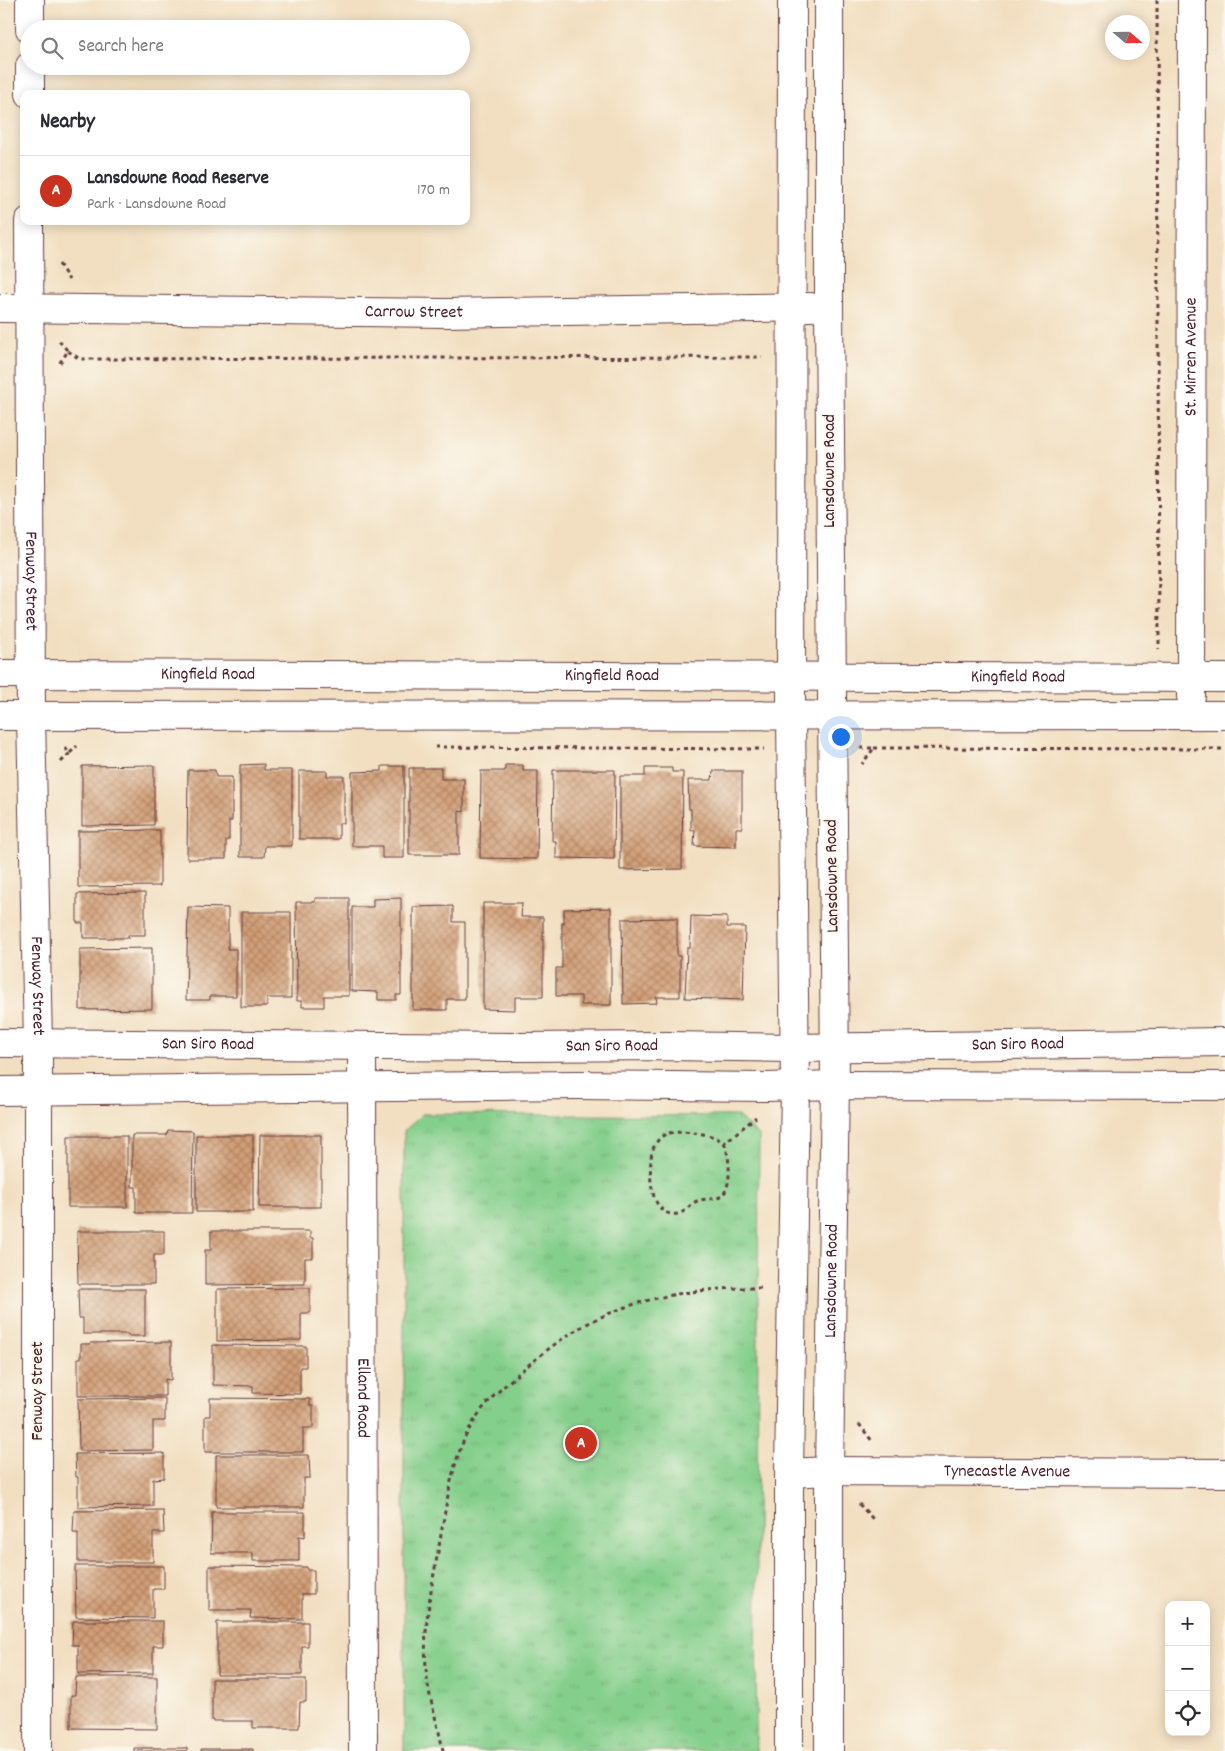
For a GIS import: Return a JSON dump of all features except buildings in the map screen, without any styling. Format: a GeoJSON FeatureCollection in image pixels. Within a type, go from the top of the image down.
{"type":"FeatureCollection","features":[{"type":"Feature","properties":{"kind":"street"},"geometry":{"type":"LineString","coordinates":[[30,0],[30,20]]}},
{"type":"Feature","properties":{"kind":"street"},"geometry":{"type":"LineString","coordinates":[[789,1751],[789,1473],[795,1087],[791,715],[792,0]]}},
{"type":"Feature","properties":{"kind":"street","name":"Lansdowne Road"},"geometry":{"type":"LineString","coordinates":[[829,0],[829,307],[835,1046],[829,1471],[829,1751]]}},
{"type":"Feature","properties":{"kind":"street","name":"St. Mirren Avenue"},"geometry":{"type":"LineString","coordinates":[[1190,715],[1192,0]]}},
{"type":"Feature","properties":{"kind":"street"},"geometry":{"type":"LineString","coordinates":[[30,75],[30,90]]}},
{"type":"Feature","properties":{"kind":"street","name":"Fenway Street"},"geometry":{"type":"LineString","coordinates":[[29,225],[31,716],[38,1043],[38,1751]]}},
{"type":"Feature","properties":{"kind":"street","name":"Carrow Street"},"geometry":{"type":"LineString","coordinates":[[0,308],[446,313],[829,307]]}},
{"type":"Feature","properties":{"kind":"street","name":"Kingfield Road"},"geometry":{"type":"LineString","coordinates":[[0,674],[1225,678]]}},
{"type":"Feature","properties":{"kind":"street"},"geometry":{"type":"LineString","coordinates":[[0,716],[1225,715]]}},
{"type":"Feature","properties":{"kind":"street","name":"San Siro Road"},"geometry":{"type":"LineString","coordinates":[[0,1042],[794,1048],[1225,1042]]}},
{"type":"Feature","properties":{"kind":"street","name":"Elland Road"},"geometry":{"type":"LineString","coordinates":[[362,1046],[363,1751]]}},
{"type":"Feature","properties":{"kind":"street"},"geometry":{"type":"LineString","coordinates":[[0,1091],[577,1085],[795,1087],[1225,1086]]}},
{"type":"Feature","properties":{"kind":"street","name":"Tynecastle Avenue"},"geometry":{"type":"LineString","coordinates":[[789,1473],[829,1471],[1225,1472]]}},
{"type":"Feature","properties":{"kind":"path"},"geometry":{"type":"LineString","coordinates":[[1151,653],[1160,649],[1157,0]]}},
{"type":"Feature","properties":{"kind":"path"},"geometry":{"type":"LineString","coordinates":[[64,272],[28,309],[68,351],[80,359],[771,357]]}},
{"type":"Feature","properties":{"kind":"path"},"geometry":{"type":"LineString","coordinates":[[57,367],[68,351]]}},
{"type":"Feature","properties":{"kind":"path"},"geometry":{"type":"LineString","coordinates":[[874,748],[1225,749]]}},
{"type":"Feature","properties":{"kind":"path"},"geometry":{"type":"LineString","coordinates":[[724,1143],[759,1114]]}},
{"type":"Feature","properties":{"kind":"path"},"geometry":{"type":"LineString","coordinates":[[670,1133],[711,1136],[724,1143],[728,1151],[730,1167],[726,1190],[720,1197],[696,1202],[681,1213],[672,1214],[661,1209],[653,1195],[650,1165],[651,1153],[656,1143],[663,1136],[670,1133]]}},
{"type":"Feature","properties":{"kind":"path"},"geometry":{"type":"LineString","coordinates":[[443,1751],[440,1730],[430,1698],[426,1666],[426,1634],[430,1593],[449,1494],[462,1446],[473,1422],[493,1397],[539,1356],[583,1326],[625,1308],[664,1296],[739,1288],[765,1288]]}},
{"type":"Feature","properties":{"kind":"path"},"geometry":{"type":"LineString","coordinates":[[855,1419],[877,1447]]}},
{"type":"Feature","properties":{"kind":"green space"},"geometry":{"type":"Polygon","coordinates":[[[422,1114],[738,1116],[759,1136],[756,1751],[404,1751],[404,1131],[422,1114]]]}},
{"type":"Feature","properties":{"kind":"place","name":"Lansdowne Road Reserve"},"geometry":{"type":"Point","coordinates":[581,1443]}}]}
